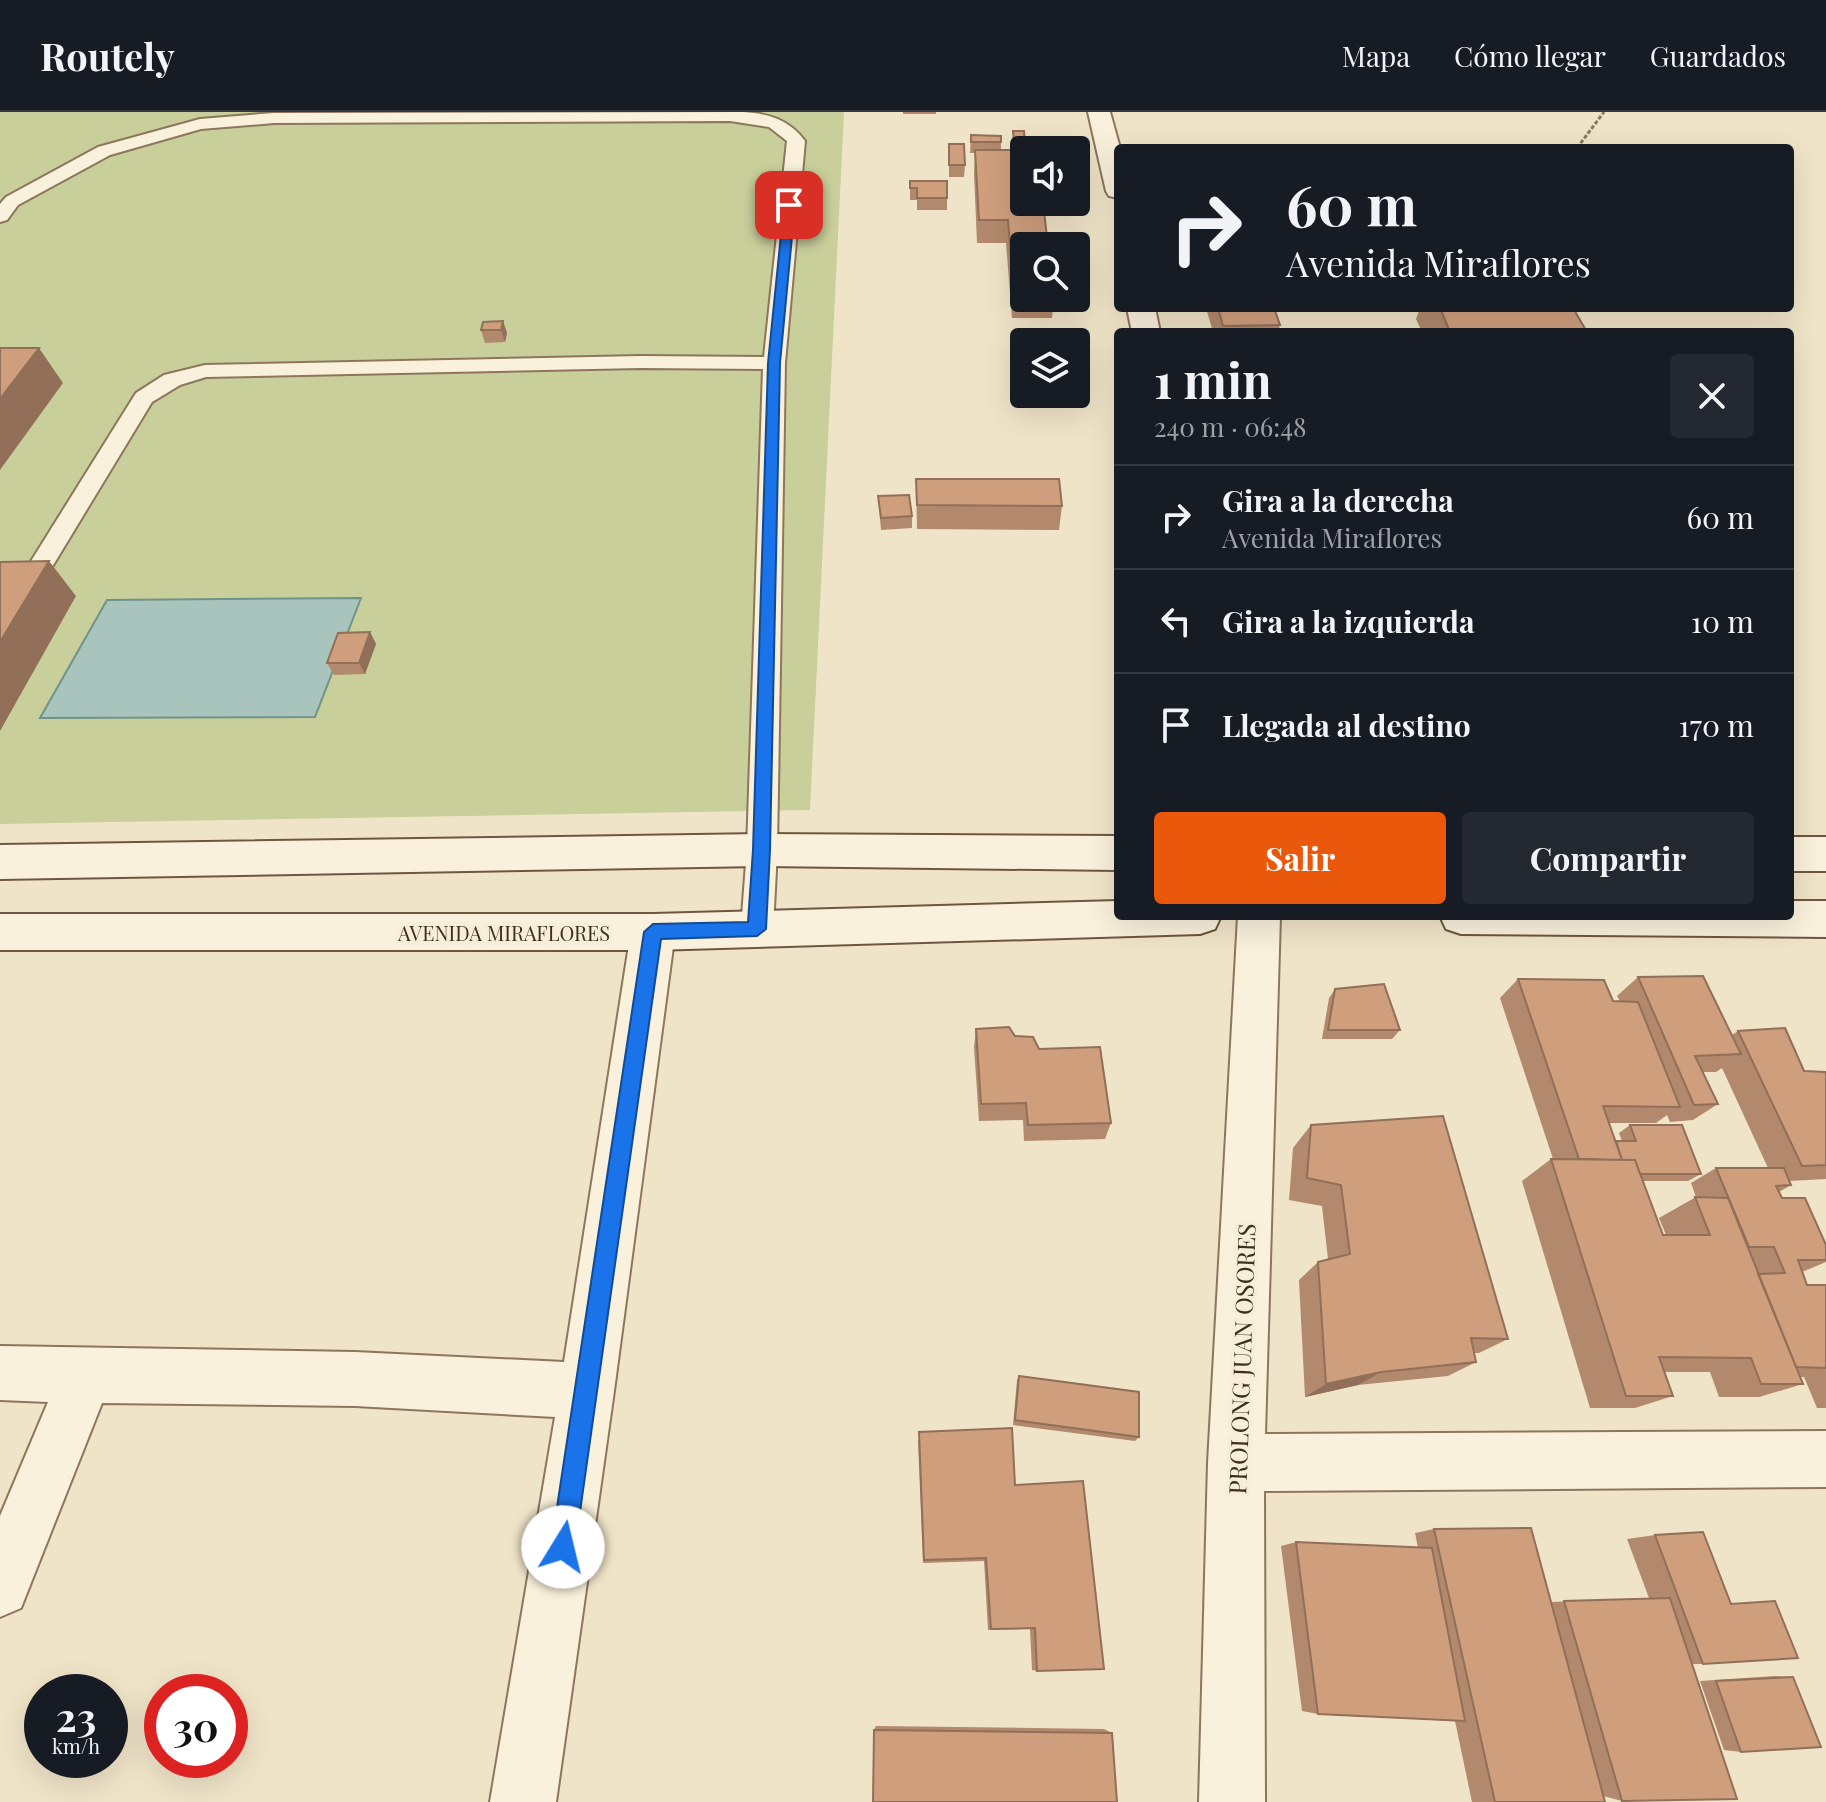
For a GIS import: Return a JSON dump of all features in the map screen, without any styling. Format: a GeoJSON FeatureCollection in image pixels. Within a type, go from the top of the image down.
{"type":"FeatureCollection","features":[{"type":"Feature","properties":{"kind":"street"},"geometry":{"type":"LineString","coordinates":[[1099,112],[1114,174]]}},
{"type":"Feature","properties":{"kind":"street"},"geometry":{"type":"LineString","coordinates":[[0,862],[762,850],[1114,853]]}},
{"type":"Feature","properties":{"kind":"street"},"geometry":{"type":"LineString","coordinates":[[1794,854],[1826,854]]}},
{"type":"Feature","properties":{"kind":"street","name":"AVENIDA MIRAFLORES"},"geometry":{"type":"LineString","coordinates":[[0,932],[653,932],[1114,919]]}},
{"type":"Feature","properties":{"kind":"street"},"geometry":{"type":"LineString","coordinates":[[1794,919],[1826,919]]}},
{"type":"Feature","properties":{"kind":"street","name":"PROLONG JUAN OSORES"},"geometry":{"type":"LineString","coordinates":[[1232,1802],[1236,1463],[1259,920]]}},
{"type":"Feature","properties":{"kind":"street"},"geometry":{"type":"LineString","coordinates":[[523,1802],[587,1391],[653,932]]}},
{"type":"Feature","properties":{"kind":"street"},"geometry":{"type":"LineString","coordinates":[[0,1373],[355,1379],[587,1391]]}},
{"type":"Feature","properties":{"kind":"street"},"geometry":{"type":"LineString","coordinates":[[0,1587],[86,1376]]}},
{"type":"Feature","properties":{"kind":"street"},"geometry":{"type":"LineString","coordinates":[[1236,1463],[1826,1459]]}},
{"type":"Feature","properties":{"kind":"lane"},"geometry":{"type":"LineString","coordinates":[[0,216],[12,201],[104,151],[200,124],[274,118],[765,118],[788,128],[796,141],[774,363],[762,850],[757,929]]}},
{"type":"Feature","properties":{"kind":"lane"},"geometry":{"type":"LineString","coordinates":[[40,566],[144,398],[172,380],[205,371],[640,362],[774,363]]}},
{"type":"Feature","properties":{"kind":"path"},"geometry":{"type":"LineString","coordinates":[[1580,144],[1604,112]]}},
{"type":"Feature","properties":{"kind":"green space"},"geometry":{"type":"Polygon","coordinates":[[[0,112],[844,112],[810,810],[0,824],[0,112]]]}},
{"type":"Feature","properties":{"kind":"water"},"geometry":{"type":"Polygon","coordinates":[[[361,598],[315,717],[40,718],[107,600],[361,598]]]}},
{"type":"Feature","properties":{"kind":"building"},"geometry":{"type":"Polygon","coordinates":[[[1013,131],[1024,131],[1024,136],[1013,136],[1013,131]]]}},
{"type":"Feature","properties":{"kind":"building"},"geometry":{"type":"Polygon","coordinates":[[[971,135],[1001,136],[1001,142],[971,142],[971,135]]]}},
{"type":"Feature","properties":{"kind":"building"},"geometry":{"type":"Polygon","coordinates":[[[949,144],[964,144],[965,165],[949,165],[949,144]]]}},
{"type":"Feature","properties":{"kind":"building"},"geometry":{"type":"Polygon","coordinates":[[[975,150],[1010,150],[1010,216],[1045,216],[1046,232],[1010,232],[1010,245],[1008,220],[979,220],[975,150]]]}},
{"type":"Feature","properties":{"kind":"building"},"geometry":{"type":"Polygon","coordinates":[[[910,181],[947,181],[947,198],[917,198],[917,188],[910,188],[910,181]]]}},
{"type":"Feature","properties":{"kind":"building"},"geometry":{"type":"Polygon","coordinates":[[[1219,312],[1275,312],[1280,325],[1223,326],[1219,312]]]}},
{"type":"Feature","properties":{"kind":"building"},"geometry":{"type":"Polygon","coordinates":[[[1442,312],[1575,312],[1585,328],[1448,328],[1442,312]]]}},
{"type":"Feature","properties":{"kind":"building"},"geometry":{"type":"Polygon","coordinates":[[[503,321],[501,330],[481,330],[483,322],[503,321]]]}},
{"type":"Feature","properties":{"kind":"building"},"geometry":{"type":"Polygon","coordinates":[[[0,348],[39,348],[0,399],[0,348]]]}},
{"type":"Feature","properties":{"kind":"building"},"geometry":{"type":"Polygon","coordinates":[[[916,479],[1059,479],[1062,506],[917,505],[916,479]]]}},
{"type":"Feature","properties":{"kind":"building"},"geometry":{"type":"Polygon","coordinates":[[[909,495],[912,516],[881,518],[878,496],[909,495]]]}},
{"type":"Feature","properties":{"kind":"building"},"geometry":{"type":"Polygon","coordinates":[[[49,561],[0,642],[0,562],[49,561]]]}},
{"type":"Feature","properties":{"kind":"building"},"geometry":{"type":"Polygon","coordinates":[[[370,632],[359,663],[327,663],[338,633],[370,632]]]}},
{"type":"Feature","properties":{"kind":"building"},"geometry":{"type":"Polygon","coordinates":[[[1703,976],[1741,1054],[1695,1056],[1718,1104],[1694,1105],[1638,977],[1703,976]]]}},
{"type":"Feature","properties":{"kind":"building"},"geometry":{"type":"Polygon","coordinates":[[[1518,979],[1604,980],[1613,1001],[1638,1002],[1680,1107],[1603,1106],[1622,1160],[1579,1159],[1518,979]]]}},
{"type":"Feature","properties":{"kind":"building"},"geometry":{"type":"Polygon","coordinates":[[[1384,984],[1400,1030],[1328,1030],[1335,989],[1384,984]]]}},
{"type":"Feature","properties":{"kind":"building"},"geometry":{"type":"Polygon","coordinates":[[[1009,1027],[1015,1036],[1033,1037],[1039,1049],[1100,1047],[1111,1123],[1028,1125],[1026,1103],[981,1104],[976,1029],[1009,1027]]]}},
{"type":"Feature","properties":{"kind":"building"},"geometry":{"type":"Polygon","coordinates":[[[1785,1028],[1804,1071],[1826,1072],[1826,1165],[1802,1166],[1738,1031],[1785,1028]]]}},
{"type":"Feature","properties":{"kind":"building"},"geometry":{"type":"Polygon","coordinates":[[[1443,1116],[1508,1339],[1471,1338],[1476,1362],[1381,1372],[1326,1384],[1318,1262],[1350,1254],[1341,1185],[1307,1178],[1311,1125],[1443,1116]]]}},
{"type":"Feature","properties":{"kind":"building"},"geometry":{"type":"Polygon","coordinates":[[[1630,1125],[1682,1125],[1701,1174],[1640,1174],[1635,1160],[1622,1160],[1616,1141],[1636,1141],[1630,1125]]]}},
{"type":"Feature","properties":{"kind":"building"},"geometry":{"type":"Polygon","coordinates":[[[1551,1159],[1635,1160],[1663,1235],[1710,1235],[1695,1197],[1728,1198],[1803,1384],[1761,1384],[1751,1358],[1659,1357],[1673,1396],[1626,1396],[1551,1159]]]}},
{"type":"Feature","properties":{"kind":"building"},"geometry":{"type":"Polygon","coordinates":[[[1716,1168],[1784,1168],[1791,1185],[1776,1186],[1782,1198],[1805,1198],[1826,1245],[1826,1260],[1798,1260],[1807,1285],[1826,1285],[1826,1368],[1796,1367],[1758,1274],[1785,1273],[1774,1247],[1749,1247],[1716,1168]]]}},
{"type":"Feature","properties":{"kind":"building"},"geometry":{"type":"Polygon","coordinates":[[[1019,1376],[1139,1392],[1139,1437],[1015,1420],[1019,1376]]]}},
{"type":"Feature","properties":{"kind":"building"},"geometry":{"type":"Polygon","coordinates":[[[1012,1428],[1015,1485],[1083,1481],[1104,1669],[1037,1671],[1035,1628],[991,1629],[986,1558],[924,1560],[919,1432],[1012,1428]]]}},
{"type":"Feature","properties":{"kind":"building"},"geometry":{"type":"Polygon","coordinates":[[[1531,1528],[1605,1802],[1495,1802],[1434,1529],[1531,1528]]]}},
{"type":"Feature","properties":{"kind":"building"},"geometry":{"type":"Polygon","coordinates":[[[1703,1532],[1731,1604],[1775,1601],[1798,1658],[1703,1664],[1655,1535],[1703,1532]]]}},
{"type":"Feature","properties":{"kind":"building"},"geometry":{"type":"Polygon","coordinates":[[[1296,1542],[1432,1548],[1465,1721],[1318,1714],[1296,1542]]]}},
{"type":"Feature","properties":{"kind":"building"},"geometry":{"type":"Polygon","coordinates":[[[1670,1598],[1737,1799],[1622,1801],[1564,1601],[1670,1598]]]}},
{"type":"Feature","properties":{"kind":"building"},"geometry":{"type":"Polygon","coordinates":[[[1793,1677],[1821,1747],[1741,1752],[1716,1681],[1793,1677]]]}},
{"type":"Feature","properties":{"kind":"building"},"geometry":{"type":"Polygon","coordinates":[[[874,1730],[1112,1733],[1117,1802],[873,1802],[874,1730]]]}},
{"type":"Feature","properties":{"kind":"route"},"geometry":{"type":"LineString","coordinates":[[563,1547],[653,932],[757,929],[762,850],[774,363],[789,205]]}}]}
